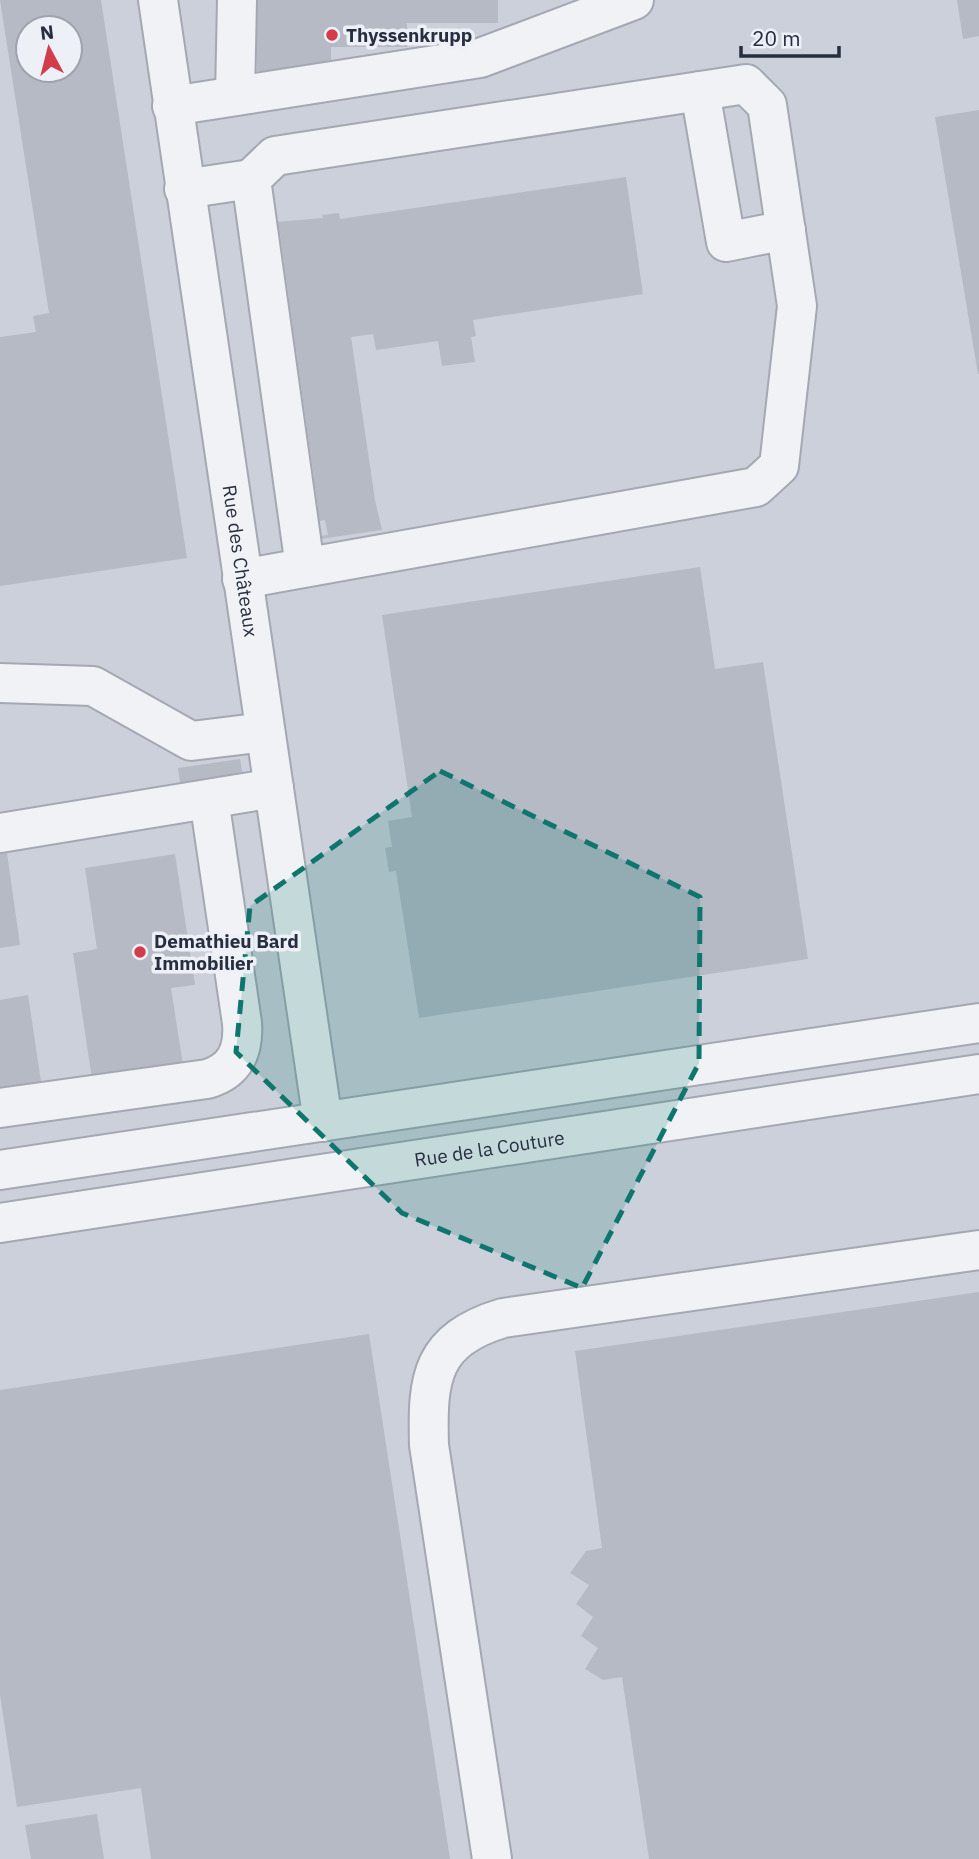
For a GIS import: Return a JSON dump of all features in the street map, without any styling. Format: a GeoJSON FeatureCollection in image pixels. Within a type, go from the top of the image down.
{"type":"FeatureCollection","features":[{"type":"Feature","properties":{"kind":"street","name":"Rue des Châteaux"},"geometry":{"type":"LineString","coordinates":[[158,0],[323,1122]]}},
{"type":"Feature","properties":{"kind":"street"},"geometry":{"type":"LineString","coordinates":[[235,96],[237,0]]}},
{"type":"Feature","properties":{"kind":"street"},"geometry":{"type":"LineString","coordinates":[[172,106],[480,58],[635,0]]}},
{"type":"Feature","properties":{"kind":"street"},"geometry":{"type":"LineString","coordinates":[[184,189],[251,180],[275,156],[746,84],[767,104],[786,230],[797,306],[779,466],[756,487],[242,579]]}},
{"type":"Feature","properties":{"kind":"street"},"geometry":{"type":"LineString","coordinates":[[700,91],[726,242],[786,230]]}},
{"type":"Feature","properties":{"kind":"street"},"geometry":{"type":"LineString","coordinates":[[251,180],[304,567]]}},
{"type":"Feature","properties":{"kind":"street"},"geometry":{"type":"LineString","coordinates":[[0,683],[93,686],[191,741],[265,732]]}},
{"type":"Feature","properties":{"kind":"street"},"geometry":{"type":"LineString","coordinates":[[0,834],[274,788]]}},
{"type":"Feature","properties":{"kind":"street"},"geometry":{"type":"LineString","coordinates":[[0,1108],[157,1086],[219,1075],[229,1069],[241,1048],[242,1023],[209,799]]}},
{"type":"Feature","properties":{"kind":"street"},"geometry":{"type":"LineString","coordinates":[[0,1170],[979,1023]]}},
{"type":"Feature","properties":{"kind":"street","name":"Rue de la Couture"},"geometry":{"type":"LineString","coordinates":[[0,1223],[979,1074]]}},
{"type":"Feature","properties":{"kind":"street"},"geometry":{"type":"LineString","coordinates":[[157,1086],[166,1146]]}},
{"type":"Feature","properties":{"kind":"street"},"geometry":{"type":"LineString","coordinates":[[492,1859],[429,1445],[429,1397],[435,1369],[442,1356],[461,1336],[485,1323],[503,1318],[979,1250]]}},
{"type":"Feature","properties":{"kind":"highlighted area"},"geometry":{"type":"Polygon","coordinates":[[[440,771],[700,897],[699,1063],[582,1288],[402,1213],[236,1052],[250,906],[440,771]]]}},
{"type":"Feature","properties":{"kind":"shaded area"},"geometry":{"type":"Polygon","coordinates":[[[0,0],[979,0],[979,1859],[0,1859],[0,0]]]}},
{"type":"Feature","properties":{"kind":"building"},"geometry":{"type":"Polygon","coordinates":[[[0,0],[101,0],[187,558],[0,586],[0,337],[36,332],[33,316],[49,313],[0,0]]]}},
{"type":"Feature","properties":{"kind":"building","name":"Thyssenkrupp"},"geometry":{"type":"Polygon","coordinates":[[[256,0],[498,0],[498,23],[407,23],[407,47],[331,47],[331,72],[257,71],[256,0]]]}},
{"type":"Feature","properties":{"kind":"building"},"geometry":{"type":"Polygon","coordinates":[[[957,0],[979,0],[979,36],[963,39],[957,0]]]}},
{"type":"Feature","properties":{"kind":"building"},"geometry":{"type":"Polygon","coordinates":[[[979,110],[979,374],[978,374],[935,117],[979,110]]]}},
{"type":"Feature","properties":{"kind":"building"},"geometry":{"type":"Polygon","coordinates":[[[626,177],[643,294],[473,320],[476,336],[471,337],[475,362],[442,366],[438,341],[376,350],[373,334],[351,337],[375,500],[382,530],[320,539],[320,536],[328,535],[325,520],[318,521],[280,234],[276,222],[323,218],[322,215],[339,213],[340,219],[626,177]]]}},
{"type":"Feature","properties":{"kind":"building"},"geometry":{"type":"Polygon","coordinates":[[[700,567],[715,669],[763,662],[808,959],[419,1018],[396,871],[389,872],[385,848],[392,847],[388,821],[412,817],[382,615],[700,567]]]}},
{"type":"Feature","properties":{"kind":"building"},"geometry":{"type":"Polygon","coordinates":[[[240,759],[244,781],[181,790],[178,768],[240,759]]]}},
{"type":"Feature","properties":{"kind":"building"},"geometry":{"type":"Polygon","coordinates":[[[7,853],[20,945],[0,948],[0,854],[7,853]]]}},
{"type":"Feature","properties":{"kind":"building"},"geometry":{"type":"Polygon","coordinates":[[[175,854],[195,985],[171,988],[183,1065],[92,1079],[73,953],[97,949],[85,868],[175,854]]]}},
{"type":"Feature","properties":{"kind":"building"},"geometry":{"type":"Polygon","coordinates":[[[28,995],[42,1088],[0,1095],[0,1000],[28,995]]]}},
{"type":"Feature","properties":{"kind":"building"},"geometry":{"type":"Polygon","coordinates":[[[979,1292],[979,1859],[649,1859],[622,1677],[603,1680],[585,1669],[598,1648],[581,1636],[593,1617],[576,1604],[589,1585],[570,1573],[586,1551],[602,1548],[575,1351],[979,1292]]]}},
{"type":"Feature","properties":{"kind":"building"},"geometry":{"type":"Polygon","coordinates":[[[369,1334],[450,1859],[151,1859],[141,1788],[17,1807],[0,1695],[0,1390],[369,1334]]]}},
{"type":"Feature","properties":{"kind":"building"},"geometry":{"type":"Polygon","coordinates":[[[97,1814],[104,1859],[31,1859],[25,1825],[97,1814]]]}},
{"type":"Feature","properties":{"kind":"place","name":"Thyssenkrupp"},"geometry":{"type":"Point","coordinates":[332,35]}},
{"type":"Feature","properties":{"kind":"place","name":"Demathieu Bard Immobilier"},"geometry":{"type":"Point","coordinates":[140,952]}}]}
